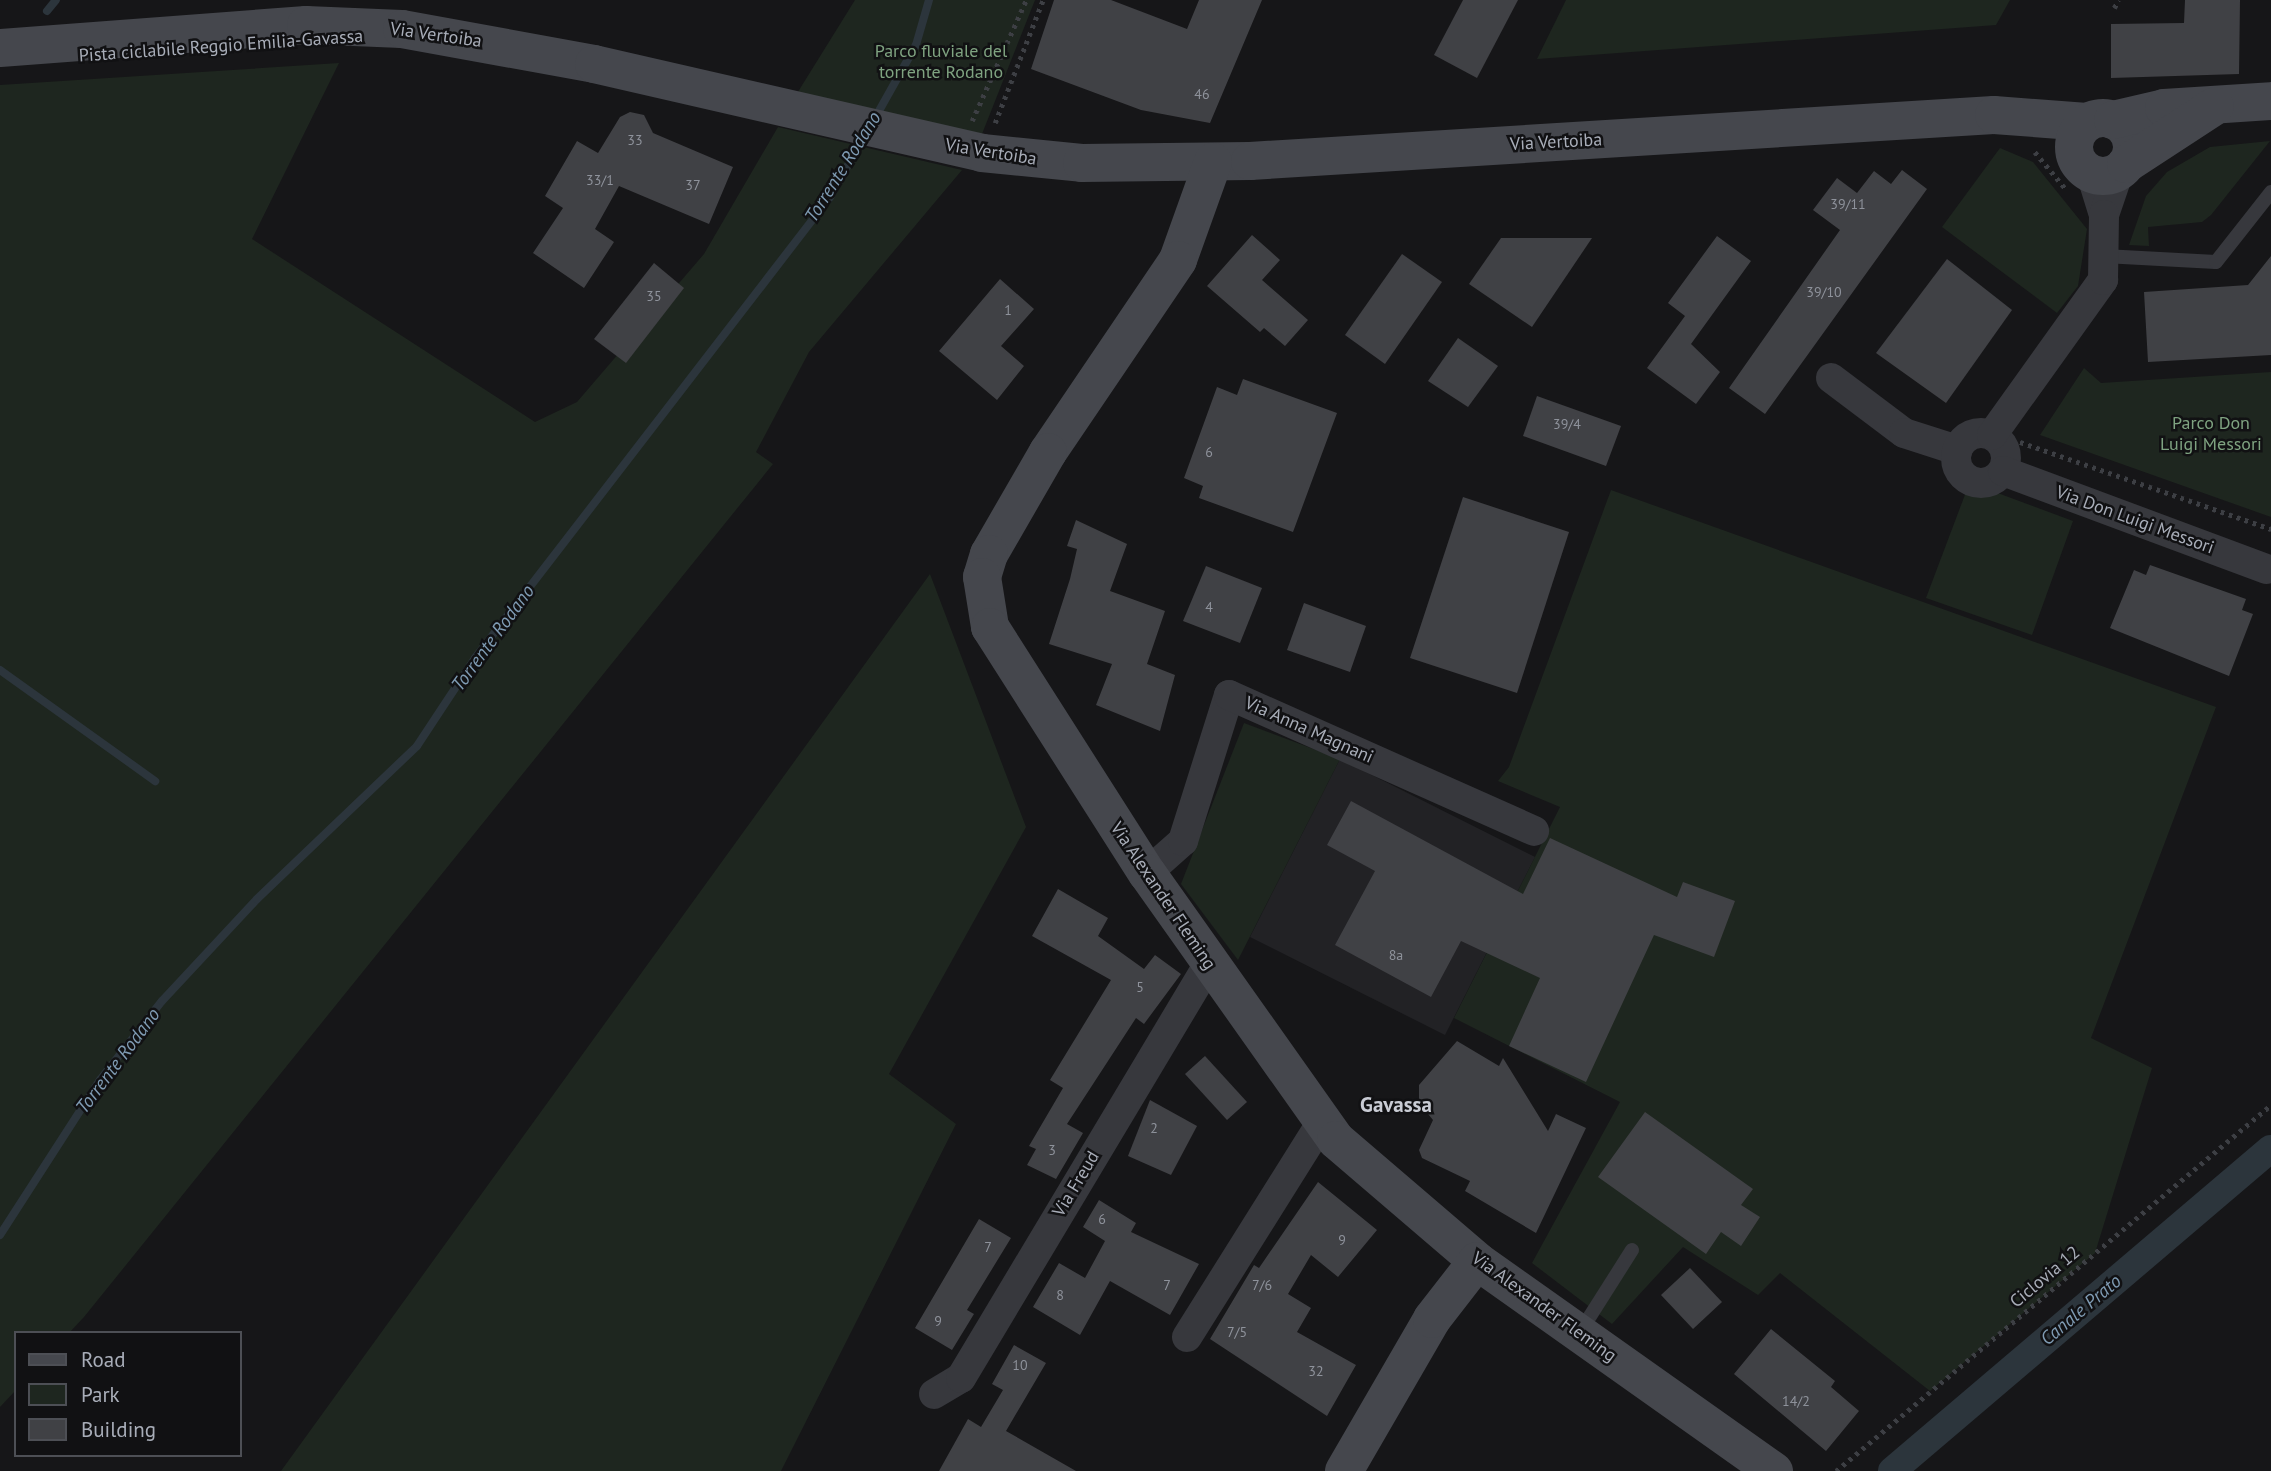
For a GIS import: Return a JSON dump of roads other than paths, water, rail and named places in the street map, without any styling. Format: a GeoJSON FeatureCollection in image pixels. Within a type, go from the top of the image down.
{"type":"FeatureCollection","features":[{"type":"Feature","properties":{"kind":"main road","name":"Via Vertoiba"},"geometry":{"type":"LineString","coordinates":[[0,48],[356,25],[467,39],[757,102],[980,140],[1083,163],[1213,162],[1994,115],[2100,121],[2220,103]]}},
{"type":"Feature","properties":{"kind":"main road"},"geometry":{"type":"LineString","coordinates":[[2104,168],[2220,103],[2271,101]]}},
{"type":"Feature","properties":{"kind":"main road"},"geometry":{"type":"LineString","coordinates":[[1994,115],[2035,130],[2104,168]]}},
{"type":"Feature","properties":{"kind":"main road"},"geometry":{"type":"LineString","coordinates":[[2100,121],[2131,139],[2104,168],[2074,140],[2100,121]]}},
{"type":"Feature","properties":{"kind":"main road","name":"Via Alexander Fleming"},"geometry":{"type":"LineString","coordinates":[[1213,162],[1178,260],[1015,506],[982,577],[990,627],[1006,661],[1147,873],[1321,1123],[1477,1261],[1774,1471]]}},
{"type":"Feature","properties":{"kind":"main road"},"geometry":{"type":"LineString","coordinates":[[1344,1471],[1432,1319],[1477,1261]]}},
{"type":"Feature","properties":{"kind":"street"},"geometry":{"type":"LineString","coordinates":[[1992,435],[2007,455],[2003,471],[1991,481],[1975,483],[1961,473],[1957,450],[1967,437],[1992,435],[2095,294],[2104,256],[2104,168]]}},
{"type":"Feature","properties":{"kind":"street"},"geometry":{"type":"LineString","coordinates":[[1831,378],[1904,433],[1957,450]]}},
{"type":"Feature","properties":{"kind":"street","name":"Via Don Luigi Messori"},"geometry":{"type":"LineString","coordinates":[[2003,471],[2266,569]]}},
{"type":"Feature","properties":{"kind":"street","name":"Via Anna Magnani"},"geometry":{"type":"LineString","coordinates":[[1147,873],[1183,841],[1229,695],[1534,831]]}},
{"type":"Feature","properties":{"kind":"street","name":"Via Freud"},"geometry":{"type":"LineString","coordinates":[[934,1394],[961,1378],[1209,963]]}},
{"type":"Feature","properties":{"kind":"street"},"geometry":{"type":"LineString","coordinates":[[1187,1337],[1321,1123]]}},
{"type":"Feature","properties":{"kind":"lane"},"geometry":{"type":"LineString","coordinates":[[2104,256],[2216,262],[2271,192]]}},
{"type":"Feature","properties":{"kind":"lane"},"geometry":{"type":"LineString","coordinates":[[1580,1333],[1632,1250]]}},
{"type":"Feature","properties":{"kind":"waterway"},"geometry":{"type":"LineString","coordinates":[[47,11],[56,0]]}},
{"type":"Feature","properties":{"kind":"waterway","name":"Torrente Rodano"},"geometry":{"type":"LineString","coordinates":[[875,118],[916,45],[929,0]]}},
{"type":"Feature","properties":{"kind":"waterway","name":"Torrente Rodano"},"geometry":{"type":"LineString","coordinates":[[0,1235],[100,1080],[162,1001],[257,899],[417,746],[475,658],[830,197],[865,135]]}},
{"type":"Feature","properties":{"kind":"waterway"},"geometry":{"type":"LineString","coordinates":[[0,670],[155,781]]}},
{"type":"Feature","properties":{"kind":"waterway","name":"Canale Prato"},"geometry":{"type":"LineString","coordinates":[[1892,1471],[2271,1149]]}},
{"type":"Feature","properties":{"kind":"district","name":"Gavassa"},"geometry":{"type":"Point","coordinates":[1396,1105]}},
{"type":"Feature","properties":{"kind":"park label","name":"Parco fluviale del torrente Rodano"},"geometry":{"type":"Point","coordinates":[941,62]}},
{"type":"Feature","properties":{"kind":"park label","name":"Parco Don Luigi Messori"},"geometry":{"type":"Point","coordinates":[2211,434]}}]}
